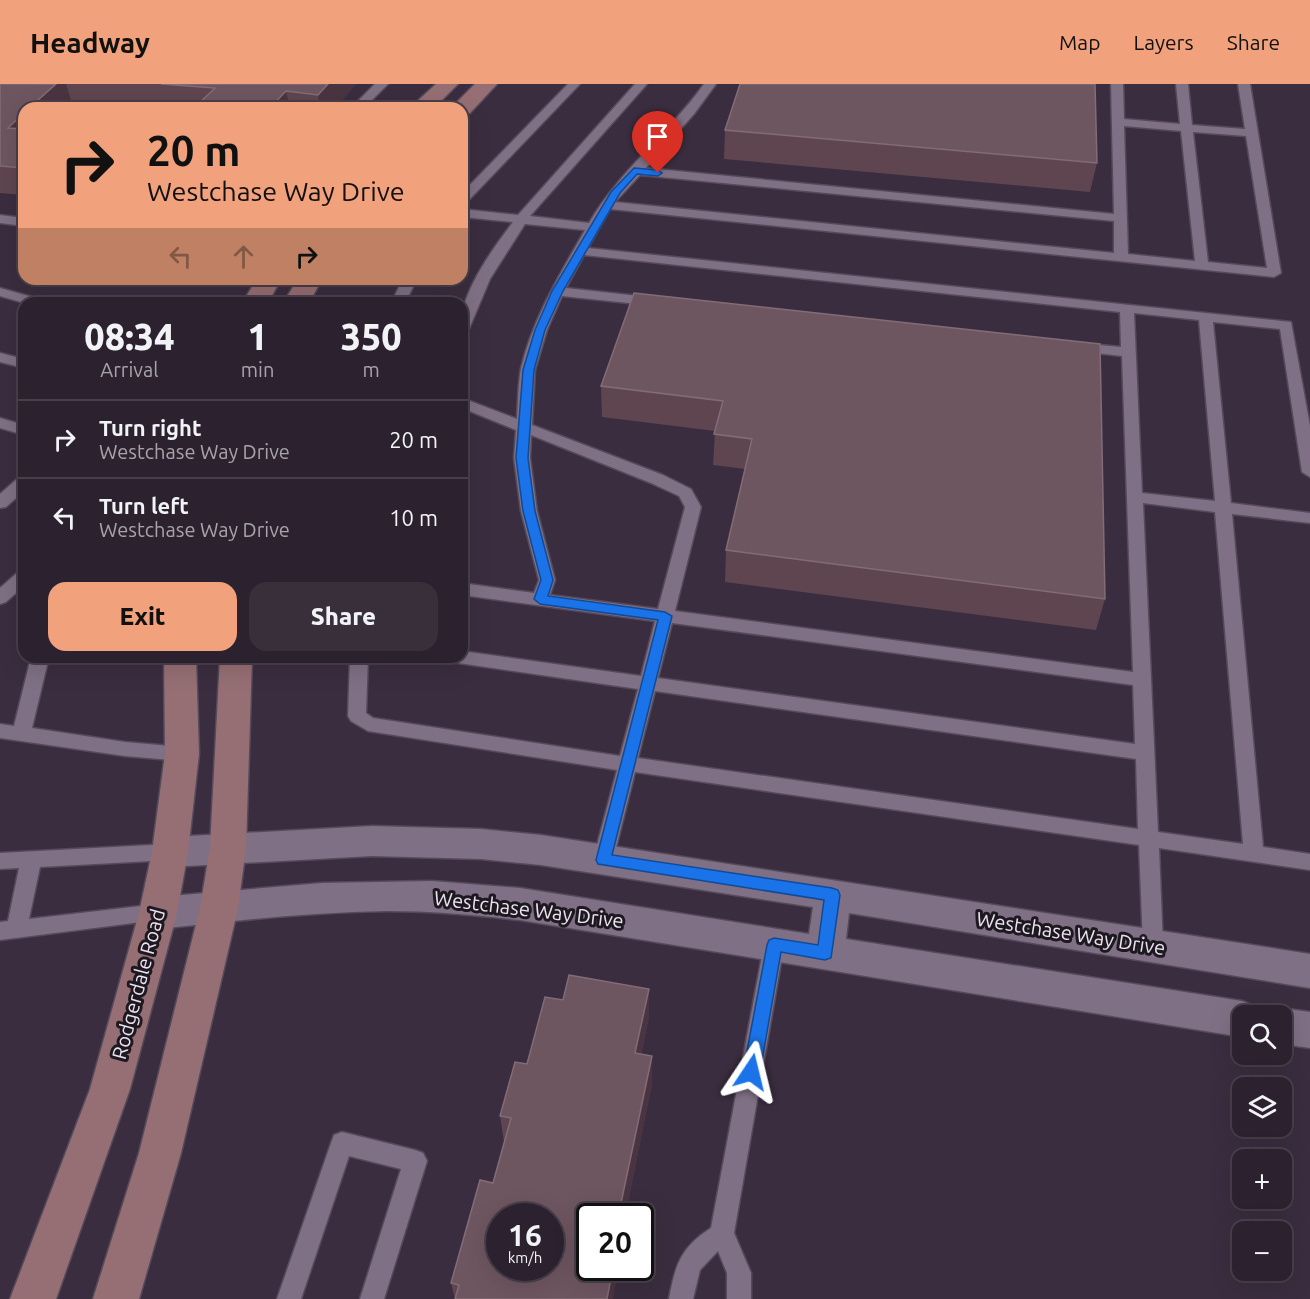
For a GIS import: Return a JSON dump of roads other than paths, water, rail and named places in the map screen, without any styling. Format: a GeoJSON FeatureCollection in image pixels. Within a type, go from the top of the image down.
{"type":"FeatureCollection","features":[{"type":"Feature","properties":{"kind":"street"},"geometry":{"type":"LineString","coordinates":[[428,102],[448,84]]}},
{"type":"Feature","properties":{"kind":"street"},"geometry":{"type":"LineString","coordinates":[[468,102],[487,84]]}},
{"type":"Feature","properties":{"kind":"street","name":"Rodgerdale Road"},"geometry":{"type":"LineString","coordinates":[[33,1299],[110,1089],[158,913],[170,852],[182,754],[180,663]]}},
{"type":"Feature","properties":{"kind":"street"},"geometry":{"type":"LineString","coordinates":[[116,1299],[160,1153],[219,908],[228,848],[236,663]]}},
{"type":"Feature","properties":{"kind":"street","name":"Westchase Way Drive"},"geometry":{"type":"LineString","coordinates":[[170,852],[372,841],[481,844],[603,860],[1310,970]]}},
{"type":"Feature","properties":{"kind":"street"},"geometry":{"type":"LineString","coordinates":[[825,953],[832,895]]}},
{"type":"Feature","properties":{"kind":"street","name":"Westchase Way Drive"},"geometry":{"type":"LineString","coordinates":[[158,913],[366,897],[418,896],[472,899],[520,904],[1232,1017]]}},
{"type":"Feature","properties":{"kind":"street"},"geometry":{"type":"LineString","coordinates":[[1292,1028],[1310,1030]]}},
{"type":"Feature","properties":{"kind":"lane"},"geometry":{"type":"LineString","coordinates":[[363,102],[382,84]]}},
{"type":"Feature","properties":{"kind":"lane"},"geometry":{"type":"LineString","coordinates":[[468,194],[574,84]]}},
{"type":"Feature","properties":{"kind":"lane"},"geometry":{"type":"LineString","coordinates":[[468,312],[486,275],[544,191],[641,84]]}},
{"type":"Feature","properties":{"kind":"lane"},"geometry":{"type":"LineString","coordinates":[[540,599],[547,580],[525,488],[522,458],[528,370],[540,330],[557,291],[606,205],[634,171],[690,112],[710,84]]}},
{"type":"Feature","properties":{"kind":"lane"},"geometry":{"type":"LineString","coordinates":[[1117,84],[1121,258]]}},
{"type":"Feature","properties":{"kind":"lane"},"geometry":{"type":"LineString","coordinates":[[1182,84],[1202,266]]}},
{"type":"Feature","properties":{"kind":"lane"},"geometry":{"type":"LineString","coordinates":[[606,205],[1274,273],[1244,84]]}},
{"type":"Feature","properties":{"kind":"lane"},"geometry":{"type":"LineString","coordinates":[[1118,122],[1252,133]]}},
{"type":"Feature","properties":{"kind":"lane"},"geometry":{"type":"LineString","coordinates":[[634,171],[1120,218]]}},
{"type":"Feature","properties":{"kind":"lane"},"geometry":{"type":"LineString","coordinates":[[468,214],[593,227]]}},
{"type":"Feature","properties":{"kind":"lane"},"geometry":{"type":"LineString","coordinates":[[0,219],[18,221]]}},
{"type":"Feature","properties":{"kind":"lane"},"geometry":{"type":"LineString","coordinates":[[580,251],[1286,326],[1310,472]]}},
{"type":"Feature","properties":{"kind":"lane"},"geometry":{"type":"LineString","coordinates":[[557,291],[676,304]]}},
{"type":"Feature","properties":{"kind":"lane"},"geometry":{"type":"LineString","coordinates":[[0,292],[18,297]]}},
{"type":"Feature","properties":{"kind":"lane"},"geometry":{"type":"LineString","coordinates":[[1127,309],[1154,946]]}},
{"type":"Feature","properties":{"kind":"lane"},"geometry":{"type":"LineString","coordinates":[[1206,317],[1254,854]]}},
{"type":"Feature","properties":{"kind":"lane"},"geometry":{"type":"LineString","coordinates":[[1070,346],[1129,352]]}},
{"type":"Feature","properties":{"kind":"lane"},"geometry":{"type":"LineString","coordinates":[[0,357],[18,362]]}},
{"type":"Feature","properties":{"kind":"lane"},"geometry":{"type":"LineString","coordinates":[[468,405],[657,479],[685,493],[693,507],[603,860]]}},
{"type":"Feature","properties":{"kind":"lane"},"geometry":{"type":"LineString","coordinates":[[0,423],[18,428]]}},
{"type":"Feature","properties":{"kind":"lane"},"geometry":{"type":"LineString","coordinates":[[0,503],[18,487]]}},
{"type":"Feature","properties":{"kind":"lane"},"geometry":{"type":"LineString","coordinates":[[1135,497],[1310,518]]}},
{"type":"Feature","properties":{"kind":"lane"},"geometry":{"type":"LineString","coordinates":[[0,598],[18,582]]}},
{"type":"Feature","properties":{"kind":"lane"},"geometry":{"type":"LineString","coordinates":[[468,590],[1142,680]]}},
{"type":"Feature","properties":{"kind":"lane"},"geometry":{"type":"LineString","coordinates":[[468,658],[1145,753]]}},
{"type":"Feature","properties":{"kind":"lane"},"geometry":{"type":"LineString","coordinates":[[21,734],[39,663]]}},
{"type":"Feature","properties":{"kind":"lane"},"geometry":{"type":"LineString","coordinates":[[359,663],[357,716],[368,724],[627,764],[1310,862]]}},
{"type":"Feature","properties":{"kind":"lane"},"geometry":{"type":"LineString","coordinates":[[0,731],[125,749],[182,754]]}},
{"type":"Feature","properties":{"kind":"lane"},"geometry":{"type":"LineString","coordinates":[[0,861],[170,852]]}},
{"type":"Feature","properties":{"kind":"lane"},"geometry":{"type":"LineString","coordinates":[[31,860],[9,930],[158,913]]}},
{"type":"Feature","properties":{"kind":"lane"},"geometry":{"type":"LineString","coordinates":[[739,1299],[741,1282],[736,1258],[722,1235],[774,945]]}},
{"type":"Feature","properties":{"kind":"lane"},"geometry":{"type":"LineString","coordinates":[[289,1299],[342,1143],[415,1161],[372,1299]]}},
{"type":"Feature","properties":{"kind":"lane"},"geometry":{"type":"LineString","coordinates":[[681,1299],[687,1266],[702,1247],[722,1235]]}}]}
